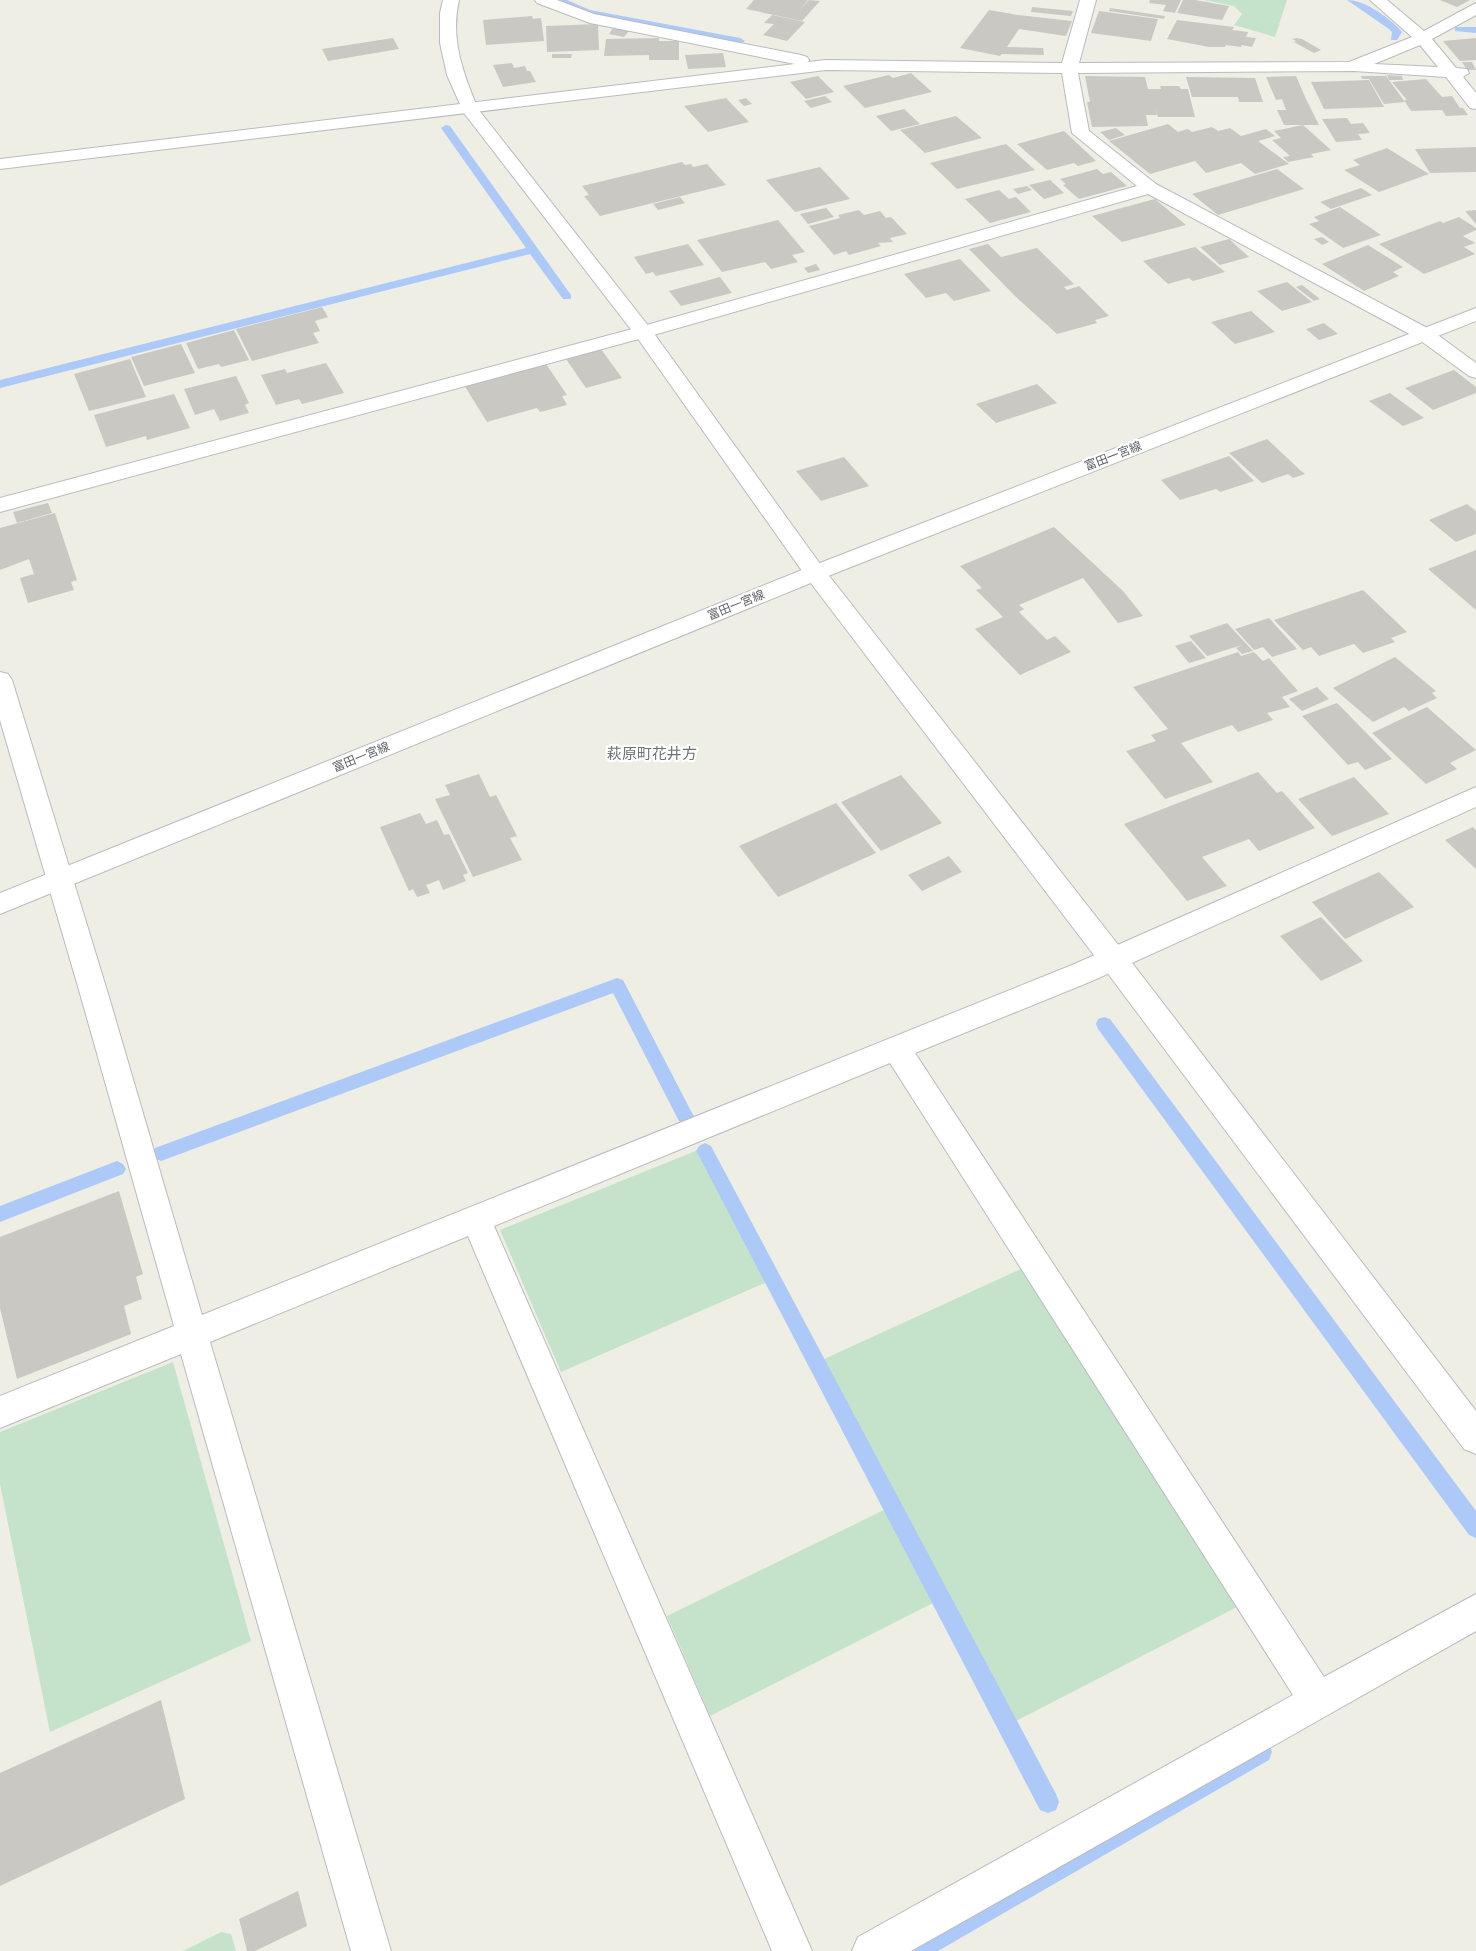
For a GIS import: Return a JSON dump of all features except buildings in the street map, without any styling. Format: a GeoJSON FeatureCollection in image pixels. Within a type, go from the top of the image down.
{"type":"FeatureCollection","features":[{"type":"Feature","properties":{"kind":"street"},"geometry":{"type":"LineString","coordinates":[[451,0],[448,14],[448,43],[455,75],[470,109],[495,144],[643,332],[815,573],[1113,959],[1476,1438]]}},
{"type":"Feature","properties":{"kind":"street"},"geometry":{"type":"LineString","coordinates":[[543,0],[590,18],[826,65]]}},
{"type":"Feature","properties":{"kind":"street"},"geometry":{"type":"LineString","coordinates":[[1088,0],[1069,68],[1080,133],[1150,188],[1424,334],[1476,372]]}},
{"type":"Feature","properties":{"kind":"street"},"geometry":{"type":"LineString","coordinates":[[1378,0],[1422,38],[1476,104]]}},
{"type":"Feature","properties":{"kind":"street"},"geometry":{"type":"LineString","coordinates":[[1351,67],[1422,38],[1476,8]]}},
{"type":"Feature","properties":{"kind":"street"},"geometry":{"type":"LineString","coordinates":[[0,164],[826,65],[1069,68],[1351,67],[1449,71],[1476,75]]}},
{"type":"Feature","properties":{"kind":"street"},"geometry":{"type":"LineString","coordinates":[[0,505],[643,332],[1150,188]]}},
{"type":"Feature","properties":{"kind":"street","name":"富田一宮線"},"geometry":{"type":"LineString","coordinates":[[0,904],[815,573],[1476,314]]}},
{"type":"Feature","properties":{"kind":"street"},"geometry":{"type":"LineString","coordinates":[[0,680],[62,878],[190,1335],[319,1781],[371,1951]]}},
{"type":"Feature","properties":{"kind":"street"},"geometry":{"type":"LineString","coordinates":[[0,1412],[1113,959],[1476,796]]}},
{"type":"Feature","properties":{"kind":"street"},"geometry":{"type":"LineString","coordinates":[[896,1048],[1318,1701]]}},
{"type":"Feature","properties":{"kind":"street"},"geometry":{"type":"LineString","coordinates":[[476,1219],[792,1951]]}},
{"type":"Feature","properties":{"kind":"street"},"geometry":{"type":"LineString","coordinates":[[872,1951],[1476,1612]]}},
{"type":"Feature","properties":{"kind":"green space"},"geometry":{"type":"Polygon","coordinates":[[[1204,0],[1287,0],[1275,37],[1234,25],[1242,14],[1234,6],[1204,0]]]}},
{"type":"Feature","properties":{"kind":"green space"},"geometry":{"type":"Polygon","coordinates":[[[698,1150],[767,1282],[561,1372],[500,1230],[698,1150]]]}},
{"type":"Feature","properties":{"kind":"green space"},"geometry":{"type":"Polygon","coordinates":[[[1023,1268],[1239,1606],[1014,1722],[822,1360],[1023,1268]]]}},
{"type":"Feature","properties":{"kind":"green space"},"geometry":{"type":"Polygon","coordinates":[[[173,1362],[251,1641],[50,1732],[0,1484],[0,1432],[173,1362]]]}},
{"type":"Feature","properties":{"kind":"green space"},"geometry":{"type":"Polygon","coordinates":[[[886,1509],[935,1602],[710,1716],[667,1616],[886,1509]]]}},
{"type":"Feature","properties":{"kind":"green space"},"geometry":{"type":"Polygon","coordinates":[[[221,1932],[231,1934],[236,1951],[183,1951],[221,1932]]]}},
{"type":"Feature","properties":{"kind":"waterway"},"geometry":{"type":"LineString","coordinates":[[559,0],[588,12],[740,41]]}},
{"type":"Feature","properties":{"kind":"waterway"},"geometry":{"type":"LineString","coordinates":[[1352,0],[1392,27],[1397,32],[1394,38]]}},
{"type":"Feature","properties":{"kind":"waterway"},"geometry":{"type":"LineString","coordinates":[[1458,29],[1476,30]]}},
{"type":"Feature","properties":{"kind":"waterway"},"geometry":{"type":"LineString","coordinates":[[446,128],[567,297]]}},
{"type":"Feature","properties":{"kind":"waterway"},"geometry":{"type":"LineString","coordinates":[[0,384],[532,250]]}},
{"type":"Feature","properties":{"kind":"waterway"},"geometry":{"type":"LineString","coordinates":[[161,1153],[617,985],[685,1116]]}},
{"type":"Feature","properties":{"kind":"waterway"},"geometry":{"type":"LineString","coordinates":[[1104,1024],[1476,1528]]}},
{"type":"Feature","properties":{"kind":"waterway"},"geometry":{"type":"LineString","coordinates":[[705,1151],[1048,1802]]}},
{"type":"Feature","properties":{"kind":"waterway"},"geometry":{"type":"LineString","coordinates":[[0,1214],[117,1169]]}},
{"type":"Feature","properties":{"kind":"waterway"},"geometry":{"type":"LineString","coordinates":[[916,1951],[1261,1752]]}},
{"type":"Feature","properties":{"kind":"district","name":"萩原町花井方"},"geometry":{"type":"Point","coordinates":[652,754]}}]}
